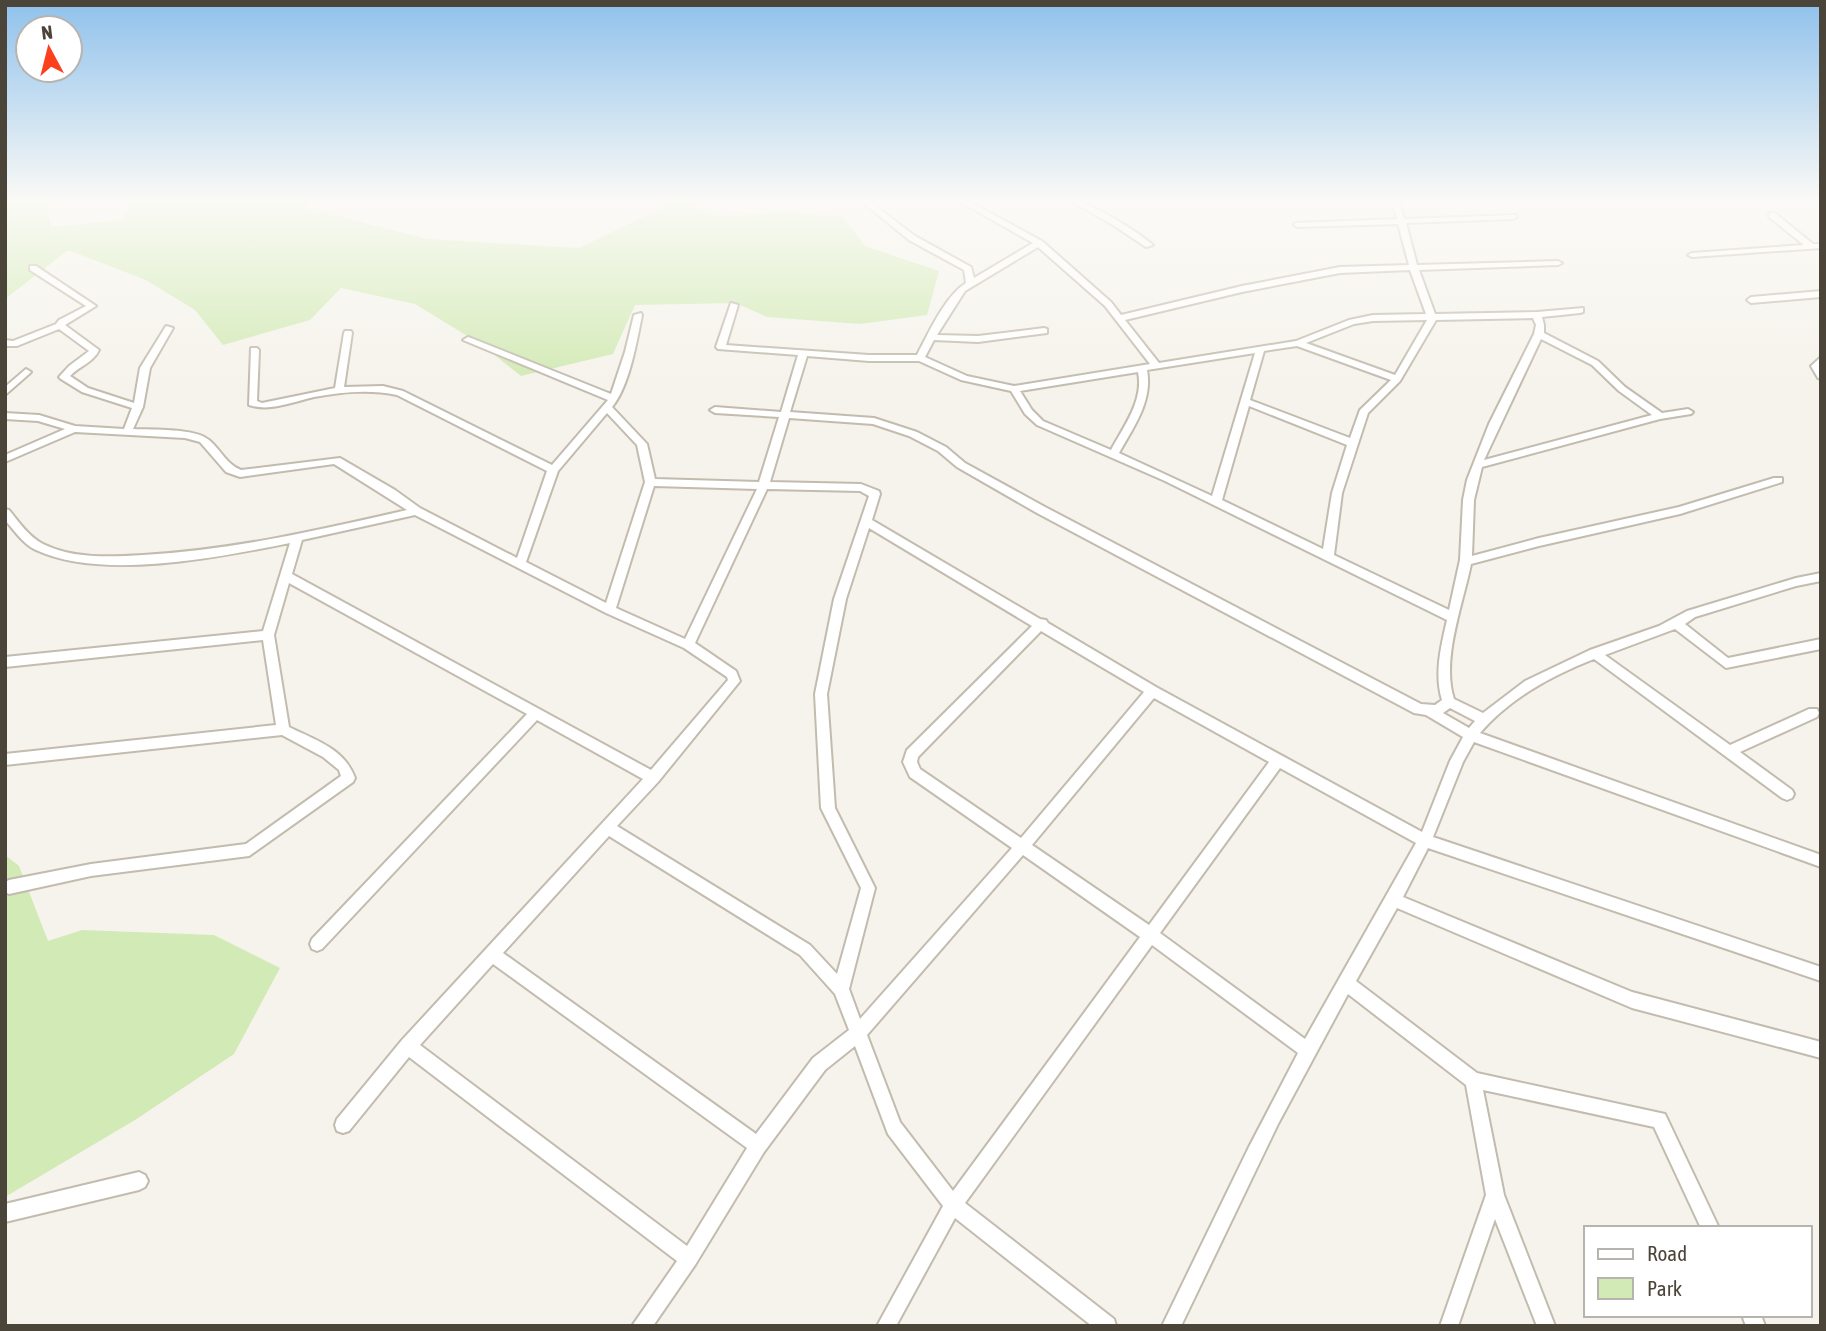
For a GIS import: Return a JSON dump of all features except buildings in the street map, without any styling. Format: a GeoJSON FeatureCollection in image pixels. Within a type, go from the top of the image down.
{"type":"FeatureCollection","features":[{"type":"Feature","properties":{"kind":"street"},"geometry":{"type":"LineString","coordinates":[[955,262],[968,269],[971,283]]}},
{"type":"Feature","properties":{"kind":"street"},"geometry":{"type":"LineString","coordinates":[[920,358],[949,304],[961,289],[1007,262]]}},
{"type":"Feature","properties":{"kind":"street"},"geometry":{"type":"LineString","coordinates":[[1061,262],[1108,304],[1155,365]]}},
{"type":"Feature","properties":{"kind":"street"},"geometry":{"type":"LineString","coordinates":[[1412,262],[1432,318]]}},
{"type":"Feature","properties":{"kind":"street"},"geometry":{"type":"LineString","coordinates":[[1119,318],[1322,272],[1413,266],[1558,263]]}},
{"type":"Feature","properties":{"kind":"street"},"geometry":{"type":"LineString","coordinates":[[5,343],[19,342],[60,326],[62,321],[92,306],[33,268]]}},
{"type":"Feature","properties":{"kind":"street"},"geometry":{"type":"LineString","coordinates":[[1751,300],[1821,294]]}},
{"type":"Feature","properties":{"kind":"street"},"geometry":{"type":"LineString","coordinates":[[734,305],[721,347],[803,354],[920,358],[964,378],[1014,389],[1298,343],[1352,322],[1373,318],[1537,314],[1580,310]]}},
{"type":"Feature","properties":{"kind":"street"},"geometry":{"type":"LineString","coordinates":[[1485,720],[1449,702],[1444,682],[1452,617],[1465,562],[1471,483],[1494,425],[1539,334],[1537,314]]}},
{"type":"Feature","properties":{"kind":"street"},"geometry":{"type":"LineString","coordinates":[[520,565],[553,470],[573,443],[611,404],[630,352],[638,315]]}},
{"type":"Feature","properties":{"kind":"street"},"geometry":{"type":"LineString","coordinates":[[1328,555],[1337,493],[1363,412],[1396,379],[1432,318]]}},
{"type":"Feature","properties":{"kind":"street"},"geometry":{"type":"LineString","coordinates":[[60,326],[94,350],[93,354],[64,377],[85,390],[138,407]]}},
{"type":"Feature","properties":{"kind":"street"},"geometry":{"type":"LineString","coordinates":[[127,432],[138,407],[145,368],[169,328]]}},
{"type":"Feature","properties":{"kind":"street"},"geometry":{"type":"LineString","coordinates":[[931,337],[978,339],[1044,331]]}},
{"type":"Feature","properties":{"kind":"street"},"geometry":{"type":"LineString","coordinates":[[340,391],[348,333]]}},
{"type":"Feature","properties":{"kind":"street"},"geometry":{"type":"LineString","coordinates":[[1539,334],[1595,363],[1622,389],[1660,416]]}},
{"type":"Feature","properties":{"kind":"street"},"geometry":{"type":"LineString","coordinates":[[468,340],[611,404],[642,444],[650,482],[610,610]]}},
{"type":"Feature","properties":{"kind":"street"},"geometry":{"type":"LineString","coordinates":[[1298,343],[1396,379]]}},
{"type":"Feature","properties":{"kind":"street"},"geometry":{"type":"LineString","coordinates":[[254,350],[252,403],[262,406],[340,391],[383,387],[553,470]]}},
{"type":"Feature","properties":{"kind":"street"},"geometry":{"type":"LineString","coordinates":[[1216,502],[1260,350]]}},
{"type":"Feature","properties":{"kind":"street"},"geometry":{"type":"LineString","coordinates":[[688,645],[764,484],[803,354]]}},
{"type":"Feature","properties":{"kind":"street"},"geometry":{"type":"LineString","coordinates":[[1821,360],[1816,366],[1821,376]]}},
{"type":"Feature","properties":{"kind":"street"},"geometry":{"type":"LineString","coordinates":[[1113,455],[1143,394],[1145,377],[1142,369]]}},
{"type":"Feature","properties":{"kind":"street"},"geometry":{"type":"LineString","coordinates":[[5,392],[26,372]]}},
{"type":"Feature","properties":{"kind":"street"},"geometry":{"type":"LineString","coordinates":[[1014,389],[1028,412],[1040,423],[1216,502],[1452,617]]}},
{"type":"Feature","properties":{"kind":"street"},"geometry":{"type":"LineString","coordinates":[[1244,401],[1352,443]]}},
{"type":"Feature","properties":{"kind":"street"},"geometry":{"type":"LineString","coordinates":[[715,410],[874,421],[913,434],[942,449],[961,465],[1041,510],[1406,703],[1431,712],[1470,735],[1821,861]]}},
{"type":"Feature","properties":{"kind":"street"},"geometry":{"type":"LineString","coordinates":[[1478,466],[1660,416],[1688,412]]}},
{"type":"Feature","properties":{"kind":"street"},"geometry":{"type":"LineString","coordinates":[[5,416],[39,418],[74,429],[185,435],[204,440],[230,470],[240,474],[335,460],[416,511],[610,610],[688,645],[732,674],[734,681],[653,778],[408,1046],[343,1125]]}},
{"type":"Feature","properties":{"kind":"street"},"geometry":{"type":"LineString","coordinates":[[5,459],[74,429]]}},
{"type":"Feature","properties":{"kind":"street"},"geometry":{"type":"LineString","coordinates":[[1465,562],[1539,541],[1681,510],[1778,480]]}},
{"type":"Feature","properties":{"kind":"street"},"geometry":{"type":"LineString","coordinates":[[650,482],[764,484],[870,490],[875,498],[840,599],[821,694],[828,808],[868,888],[841,989]]}},
{"type":"Feature","properties":{"kind":"street"},"geometry":{"type":"LineString","coordinates":[[5,513],[38,547],[100,561],[140,560],[298,538],[416,511]]}},
{"type":"Feature","properties":{"kind":"street"},"geometry":{"type":"LineString","coordinates":[[867,522],[1042,623],[1152,691],[1425,841],[1821,974]]}},
{"type":"Feature","properties":{"kind":"street"},"geometry":{"type":"LineString","coordinates":[[283,730],[268,635],[298,538]]}},
{"type":"Feature","properties":{"kind":"street"},"geometry":{"type":"LineString","coordinates":[[288,577],[653,778]]}},
{"type":"Feature","properties":{"kind":"street"},"geometry":{"type":"LineString","coordinates":[[1171,1326],[1308,1051],[1425,841],[1470,735],[1533,680],[1594,653],[1677,624],[1691,614],[1796,582],[1821,578]]}},
{"type":"Feature","properties":{"kind":"street"},"geometry":{"type":"LineString","coordinates":[[1042,623],[912,754],[910,762],[915,773],[1152,936],[1308,1051]]}},
{"type":"Feature","properties":{"kind":"street"},"geometry":{"type":"LineString","coordinates":[[1677,624],[1726,663],[1821,644]]}},
{"type":"Feature","properties":{"kind":"street"},"geometry":{"type":"LineString","coordinates":[[5,662],[268,635]]}},
{"type":"Feature","properties":{"kind":"street"},"geometry":{"type":"LineString","coordinates":[[1594,653],[1787,794]]}},
{"type":"Feature","properties":{"kind":"street"},"geometry":{"type":"LineString","coordinates":[[641,1326],[689,1259],[758,1146],[819,1064],[859,1032],[1022,847],[1152,691]]}},
{"type":"Feature","properties":{"kind":"street"},"geometry":{"type":"LineString","coordinates":[[1431,712],[1449,702]]}},
{"type":"Feature","properties":{"kind":"street"},"geometry":{"type":"LineString","coordinates":[[1730,751],[1816,710]]}},
{"type":"Feature","properties":{"kind":"street"},"geometry":{"type":"LineString","coordinates":[[317,944],[536,713]]}},
{"type":"Feature","properties":{"kind":"street"},"geometry":{"type":"LineString","coordinates":[[5,760],[283,730],[328,753],[344,766],[348,778],[249,850],[91,870],[9,887]]}},
{"type":"Feature","properties":{"kind":"street"},"geometry":{"type":"LineString","coordinates":[[886,1326],[953,1205],[1277,762]]}},
{"type":"Feature","properties":{"kind":"street"},"geometry":{"type":"LineString","coordinates":[[608,828],[805,950],[841,989],[894,1128],[953,1205],[1107,1326]]}},
{"type":"Feature","properties":{"kind":"street"},"geometry":{"type":"LineString","coordinates":[[1393,900],[1632,1000],[1821,1051]]}},
{"type":"Feature","properties":{"kind":"street"},"geometry":{"type":"LineString","coordinates":[[491,954],[758,1146]]}},
{"type":"Feature","properties":{"kind":"street"},"geometry":{"type":"LineString","coordinates":[[1346,984],[1473,1080],[1659,1120],[1709,1226]]}},
{"type":"Feature","properties":{"kind":"street"},"geometry":{"type":"LineString","coordinates":[[408,1046],[689,1259]]}},
{"type":"Feature","properties":{"kind":"street"},"geometry":{"type":"LineString","coordinates":[[1473,1080],[1495,1195],[1546,1326]]}},
{"type":"Feature","properties":{"kind":"street"},"geometry":{"type":"LineString","coordinates":[[5,1213],[139,1181]]}},
{"type":"Feature","properties":{"kind":"street"},"geometry":{"type":"LineString","coordinates":[[1448,1326],[1495,1195]]}},
{"type":"Feature","properties":{"kind":"green space"},"geometry":{"type":"Polygon","coordinates":[[[5,262],[52,262],[5,299],[5,262]]]}},
{"type":"Feature","properties":{"kind":"green space"},"geometry":{"type":"Polygon","coordinates":[[[99,262],[913,262],[939,271],[927,315],[860,324],[767,317],[736,303],[635,305],[613,354],[521,376],[482,345],[415,304],[341,288],[310,320],[223,345],[195,310],[146,280],[99,262]]]}},
{"type":"Feature","properties":{"kind":"green space"},"geometry":{"type":"Polygon","coordinates":[[[5,855],[19,866],[48,941],[82,930],[214,935],[280,968],[234,1054],[135,1120],[5,1197],[5,855]]]}}]}
